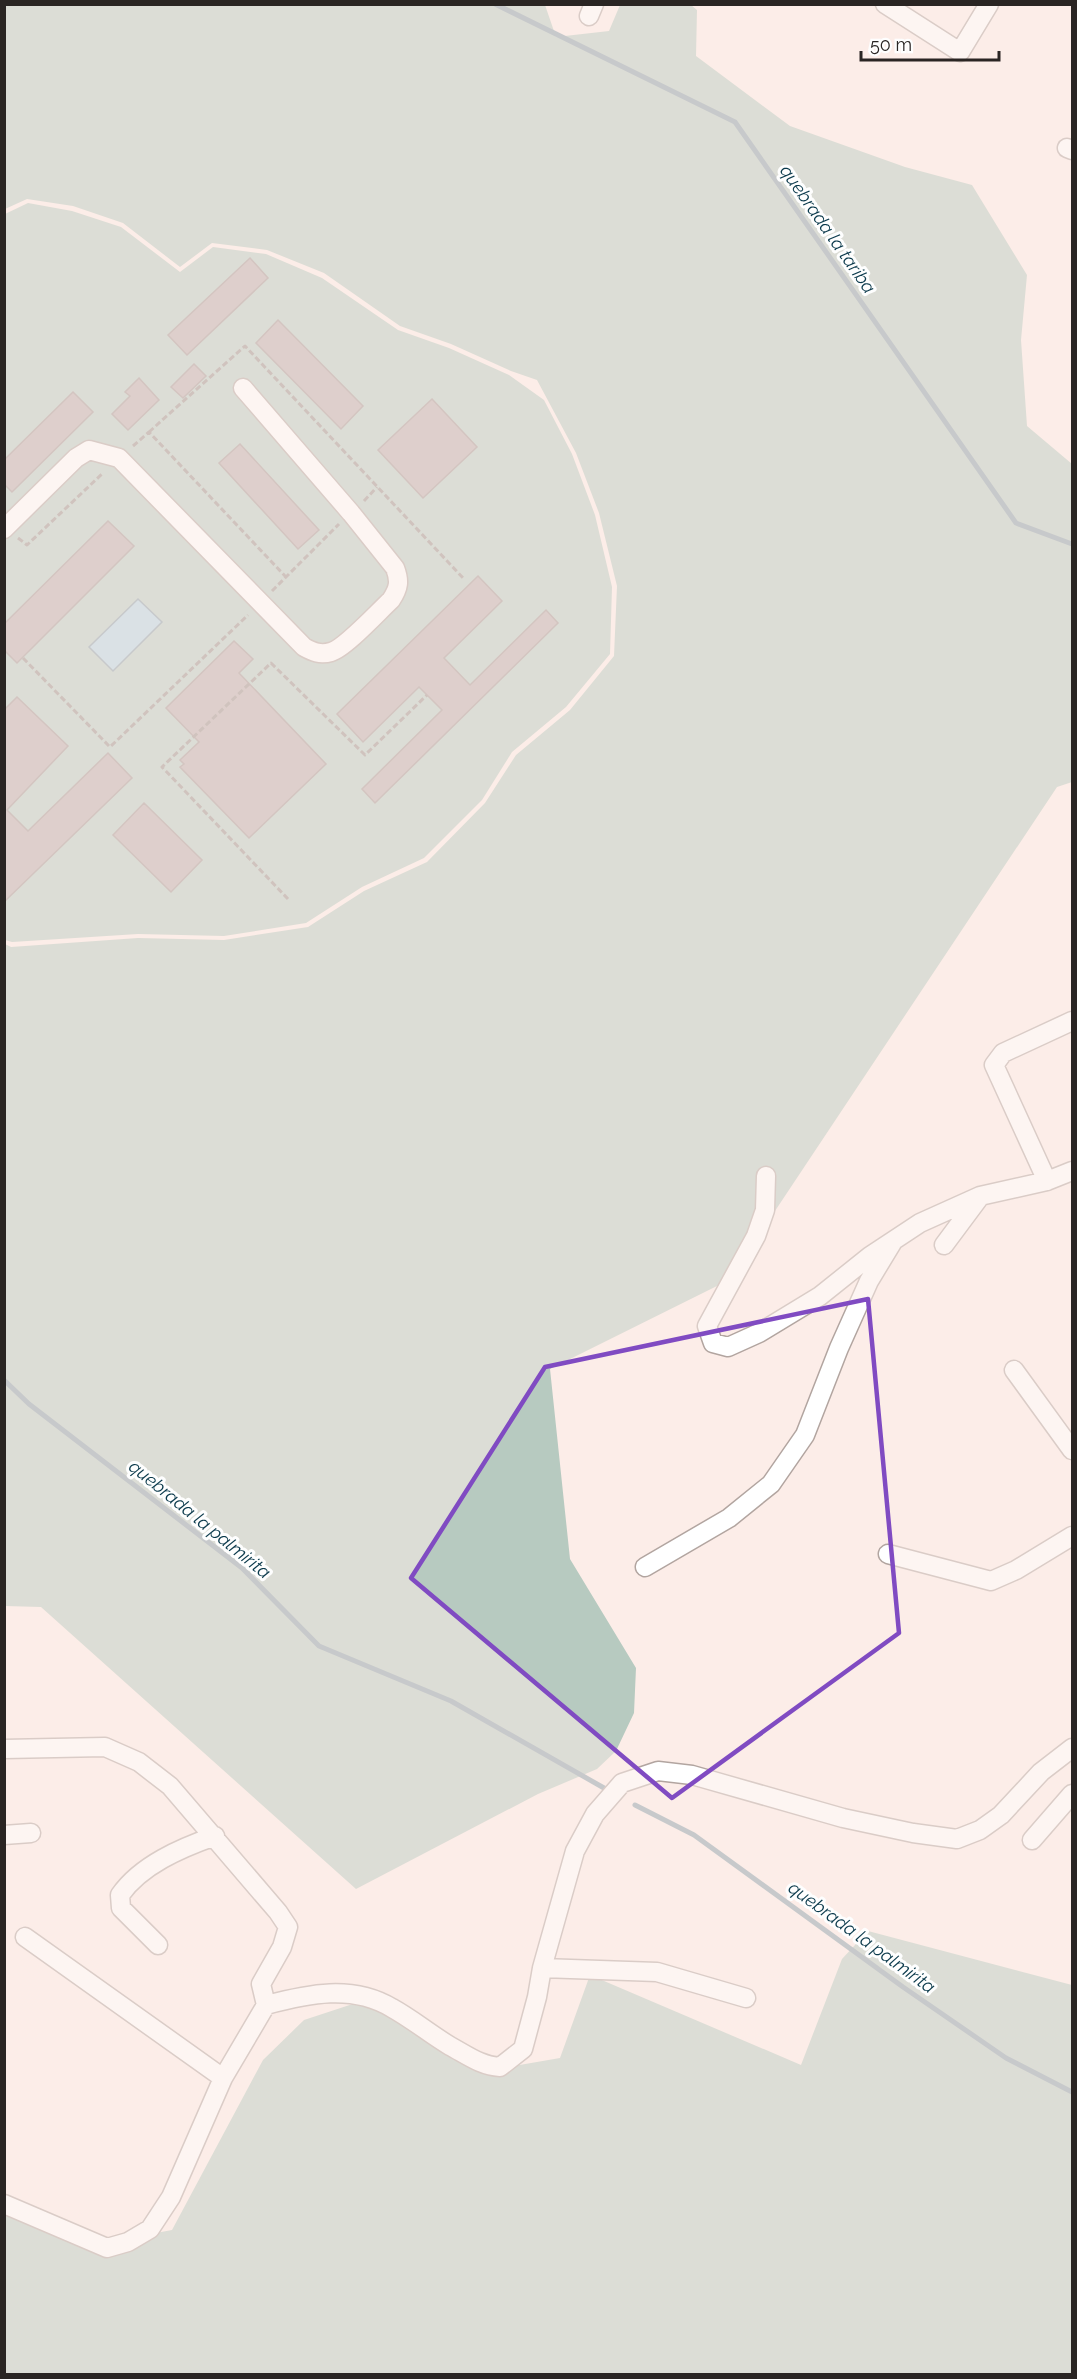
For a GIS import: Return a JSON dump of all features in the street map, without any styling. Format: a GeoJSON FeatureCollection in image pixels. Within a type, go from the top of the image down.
{"type":"FeatureCollection","features":[{"type":"Feature","properties":{"kind":"street"},"geometry":{"type":"LineString","coordinates":[[885,4],[960,52],[989,4]]}},
{"type":"Feature","properties":{"kind":"street"},"geometry":{"type":"LineString","coordinates":[[4,529],[76,458],[89,450],[119,458],[304,647],[322,654],[338,649],[391,600],[399,583],[395,568],[351,513],[243,388]]}},
{"type":"Feature","properties":{"kind":"street"},"geometry":{"type":"LineString","coordinates":[[1047,1181],[994,1065],[1003,1053],[1072,1020]]}},
{"type":"Feature","properties":{"kind":"street"},"geometry":{"type":"LineString","coordinates":[[766,1176],[765,1210],[756,1236],[707,1326],[713,1343],[728,1347],[759,1332],[820,1296],[870,1256],[920,1223],[980,1196],[1047,1181],[1072,1171]]}},
{"type":"Feature","properties":{"kind":"street"},"geometry":{"type":"LineString","coordinates":[[944,1245],[980,1196]]}},
{"type":"Feature","properties":{"kind":"street"},"geometry":{"type":"LineString","coordinates":[[645,1567],[729,1518],[771,1484],[805,1435],[839,1348],[870,1281],[895,1239]]}},
{"type":"Feature","properties":{"kind":"street"},"geometry":{"type":"LineString","coordinates":[[1014,1370],[1072,1450]]}},
{"type":"Feature","properties":{"kind":"street"},"geometry":{"type":"LineString","coordinates":[[888,1554],[991,1581],[1016,1570],[1072,1536]]}},
{"type":"Feature","properties":{"kind":"street"},"geometry":{"type":"LineString","coordinates":[[4,1749],[105,1747],[138,1762],[170,1786],[215,1836],[288,1927],[282,1947],[261,1984],[266,2005],[223,2078],[171,2197],[150,2229],[128,2242],[107,2248],[4,2204]]}},
{"type":"Feature","properties":{"kind":"street"},"geometry":{"type":"LineString","coordinates":[[266,2005],[305,1995],[352,1992],[390,2007],[437,2038],[486,2066],[501,2067],[523,2049],[542,1968],[575,1851],[594,1814],[622,1783],[658,1771],[692,1775],[843,1818],[913,1833],[957,1839],[980,1830],[1001,1815],[1041,1772],[1072,1748]]}},
{"type":"Feature","properties":{"kind":"street"},"geometry":{"type":"LineString","coordinates":[[1032,1840],[1072,1794]]}},
{"type":"Feature","properties":{"kind":"street"},"geometry":{"type":"LineString","coordinates":[[4,1835],[31,1833]]}},
{"type":"Feature","properties":{"kind":"street"},"geometry":{"type":"LineString","coordinates":[[158,1945],[121,1908],[120,1895],[128,1883],[149,1867],[194,1843],[215,1836]]}},
{"type":"Feature","properties":{"kind":"street"},"geometry":{"type":"LineString","coordinates":[[25,1937],[223,2078]]}},
{"type":"Feature","properties":{"kind":"street"},"geometry":{"type":"LineString","coordinates":[[542,1968],[657,1972],[746,1998]]}},
{"type":"Feature","properties":{"kind":"path"},"geometry":{"type":"LineString","coordinates":[[22,658],[110,747],[377,487]]}},
{"type":"Feature","properties":{"kind":"path"},"geometry":{"type":"LineString","coordinates":[[288,899],[162,767],[271,663],[365,755],[427,695]]}},
{"type":"Feature","properties":{"kind":"highlighted area"},"geometry":{"type":"Polygon","coordinates":[[[868,1299],[899,1633],[672,1798],[411,1578],[545,1367],[868,1299]]]}},
{"type":"Feature","properties":{"kind":"green space"},"geometry":{"type":"Polygon","coordinates":[[[5,5],[545,5],[556,37],[609,31],[620,5],[691,5],[697,10],[696,56],[790,126],[905,167],[972,185],[1027,275],[1021,340],[1027,426],[1072,464],[1072,782],[1057,787],[729,1280],[550,1369],[570,1559],[636,1668],[634,1713],[616,1751],[597,1769],[538,1794],[356,1889],[41,1607],[5,1606],[5,944],[11,947],[138,938],[224,940],[308,927],[364,891],[427,862],[485,803],[516,755],[570,710],[614,656],[617,586],[599,513],[576,453],[537,380],[451,344],[400,326],[324,273],[267,250],[212,243],[180,267],[123,223],[73,206],[27,199],[5,209],[5,5]]]}},
{"type":"Feature","properties":{"kind":"green space"},"geometry":{"type":"Polygon","coordinates":[[[28,203],[72,211],[121,227],[180,272],[213,247],[266,254],[322,278],[398,330],[449,348],[509,375],[544,400],[572,454],[595,515],[612,587],[610,654],[566,707],[512,752],[482,800],[424,858],[362,887],[306,923],[224,936],[138,934],[12,942],[5,940],[5,214],[28,203]]]}},
{"type":"Feature","properties":{"kind":"green space"},"geometry":{"type":"Polygon","coordinates":[[[868,1931],[1072,1985],[1072,2374],[5,2374],[4,2209],[97,2244],[172,2230],[263,2060],[304,2020],[371,1998],[496,2069],[560,2058],[590,1975],[801,2065],[842,1959],[868,1931]]]}},
{"type":"Feature","properties":{"kind":"water"},"geometry":{"type":"Polygon","coordinates":[[[138,599],[162,622],[113,671],[89,647],[138,599]]]}},
{"type":"Feature","properties":{"kind":"building"},"geometry":{"type":"Polygon","coordinates":[[[250,258],[268,278],[187,355],[168,335],[250,258]]]}},
{"type":"Feature","properties":{"kind":"building"},"geometry":{"type":"Polygon","coordinates":[[[278,320],[363,406],[341,429],[256,343],[278,320]]]}},
{"type":"Feature","properties":{"kind":"building"},"geometry":{"type":"Polygon","coordinates":[[[194,364],[206,376],[183,398],[171,387],[194,364]]]}},
{"type":"Feature","properties":{"kind":"building"},"geometry":{"type":"Polygon","coordinates":[[[139,378],[159,400],[128,430],[112,414],[130,396],[125,392],[139,378]]]}},
{"type":"Feature","properties":{"kind":"building"},"geometry":{"type":"Polygon","coordinates":[[[73,392],[93,412],[12,492],[4,484],[4,460],[73,392]]]}},
{"type":"Feature","properties":{"kind":"building"},"geometry":{"type":"Polygon","coordinates":[[[432,399],[477,447],[423,498],[378,450],[432,399]]]}},
{"type":"Feature","properties":{"kind":"building"},"geometry":{"type":"Polygon","coordinates":[[[240,444],[319,530],[298,549],[219,463],[240,444]]]}},
{"type":"Feature","properties":{"kind":"building"},"geometry":{"type":"Polygon","coordinates":[[[108,521],[134,546],[17,663],[4,650],[4,624],[108,521]]]}},
{"type":"Feature","properties":{"kind":"building"},"geometry":{"type":"Polygon","coordinates":[[[478,576],[502,601],[444,658],[470,685],[546,610],[558,623],[375,803],[362,789],[442,710],[419,687],[363,742],[337,714],[478,576]]]}},
{"type":"Feature","properties":{"kind":"building"},"geometry":{"type":"Polygon","coordinates":[[[234,641],[253,659],[239,673],[326,764],[249,838],[180,767],[184,764],[180,760],[199,742],[166,708],[234,641]]]}},
{"type":"Feature","properties":{"kind":"building"},"geometry":{"type":"Polygon","coordinates":[[[17,697],[68,746],[7,810],[28,831],[108,753],[132,778],[4,902],[4,710],[17,697]]]}},
{"type":"Feature","properties":{"kind":"building"},"geometry":{"type":"Polygon","coordinates":[[[144,803],[202,860],[171,892],[113,835],[144,803]]]}},
{"type":"Feature","properties":{"kind":"waterway","name":"quebrada la tariba"},"geometry":{"type":"LineString","coordinates":[[495,4],[735,122],[1016,523],[1072,544]]}},
{"type":"Feature","properties":{"kind":"waterway","name":"quebrada la palmirita"},"geometry":{"type":"LineString","coordinates":[[4,1380],[29,1404],[242,1568],[319,1646],[451,1701],[604,1788]]}},
{"type":"Feature","properties":{"kind":"waterway","name":"quebrada la palmirita"},"geometry":{"type":"LineString","coordinates":[[635,1805],[694,1835],[903,1987],[1006,2058],[1072,2092]]}}]}
